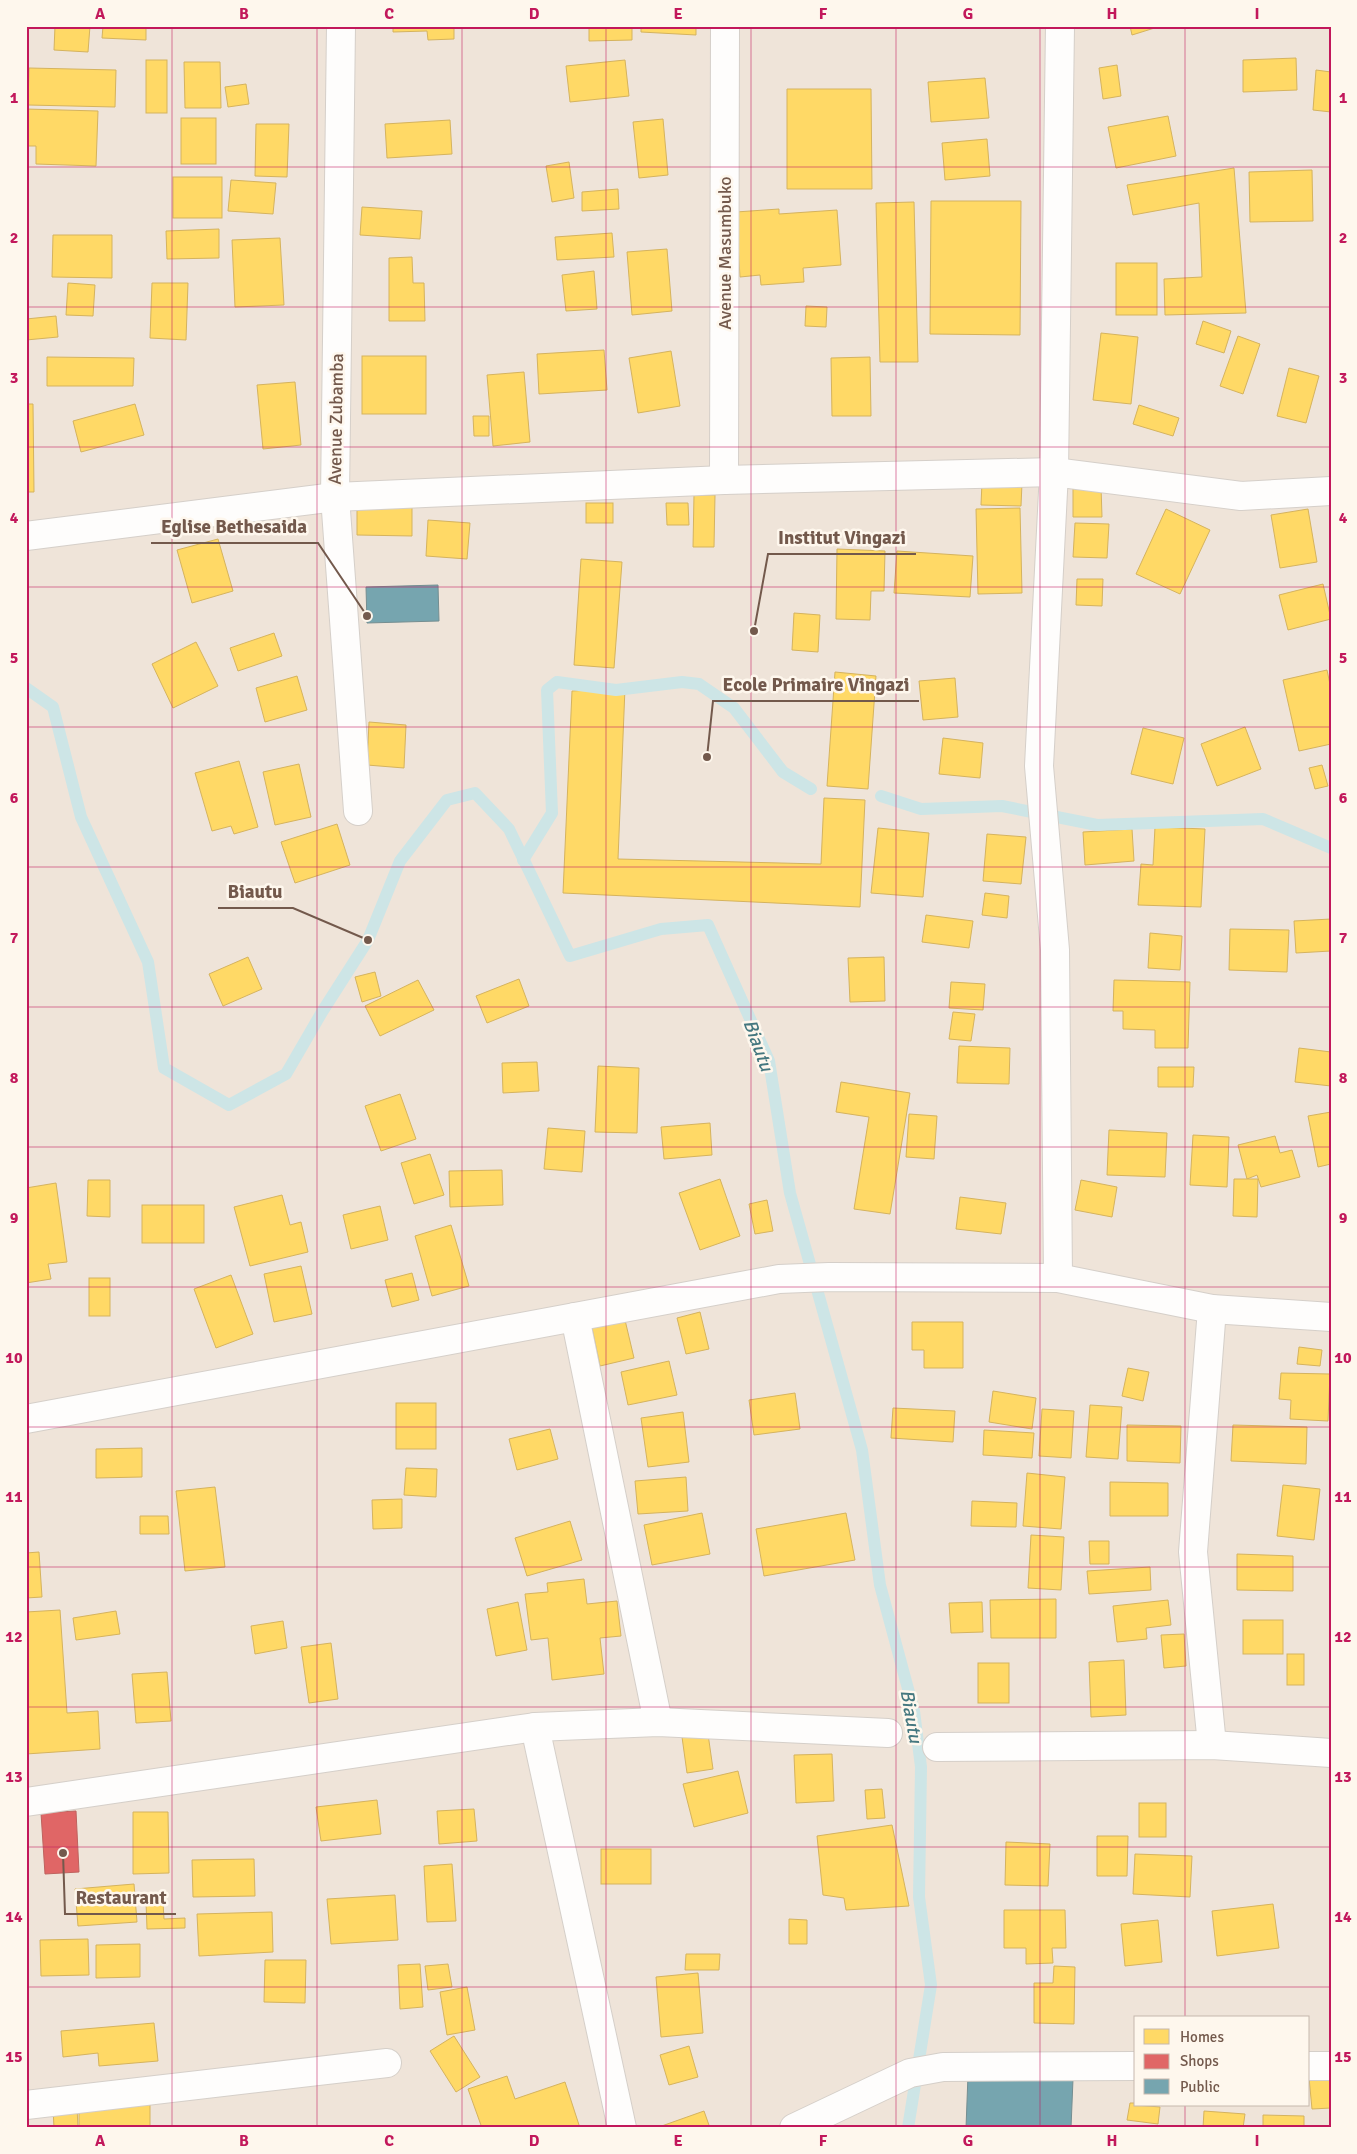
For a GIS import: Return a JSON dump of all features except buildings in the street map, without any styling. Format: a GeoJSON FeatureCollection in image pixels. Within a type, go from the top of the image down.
{"type":"FeatureCollection","features":[{"type":"Feature","properties":{"kind":"street","name":"Avenue Zubamba"},"geometry":{"type":"LineString","coordinates":[[341,26],[335,498],[358,812]]}},
{"type":"Feature","properties":{"kind":"street","name":"Avenue Masumbuko"},"geometry":{"type":"LineString","coordinates":[[724,480],[725,26]]}},
{"type":"Feature","properties":{"kind":"street"},"geometry":{"type":"LineString","coordinates":[[1058,1278],[1055,950],[1039,766],[1054,472],[1060,26]]}},
{"type":"Feature","properties":{"kind":"street"},"geometry":{"type":"LineString","coordinates":[[26,536],[335,498],[724,480],[1054,472],[1241,496],[1331,491]]}},
{"type":"Feature","properties":{"kind":"street"},"geometry":{"type":"LineString","coordinates":[[26,1418],[778,1279],[829,1277],[1058,1278],[1212,1309],[1331,1317]]}},
{"type":"Feature","properties":{"kind":"street"},"geometry":{"type":"LineString","coordinates":[[1212,1309],[1193,1552],[1212,1745]]}},
{"type":"Feature","properties":{"kind":"street"},"geometry":{"type":"LineString","coordinates":[[575,1317],[658,1722]]}},
{"type":"Feature","properties":{"kind":"street"},"geometry":{"type":"LineString","coordinates":[[26,1802],[535,1727],[658,1722],[888,1733]]}},
{"type":"Feature","properties":{"kind":"street"},"geometry":{"type":"LineString","coordinates":[[535,1727],[622,2128]]}},
{"type":"Feature","properties":{"kind":"street"},"geometry":{"type":"LineString","coordinates":[[937,1747],[1212,1745],[1331,1753]]}},
{"type":"Feature","properties":{"kind":"street"},"geometry":{"type":"LineString","coordinates":[[26,2105],[388,2063]]}},
{"type":"Feature","properties":{"kind":"street"},"geometry":{"type":"LineString","coordinates":[[794,2128],[910,2073],[943,2067],[1134,2066]]}},
{"type":"Feature","properties":{"kind":"street"},"geometry":{"type":"LineString","coordinates":[[1310,2066],[1331,2066]]}},
{"type":"Feature","properties":{"kind":"shaded area"},"geometry":{"type":"Polygon","coordinates":[[[26,26],[1331,26],[1331,2128],[26,2128],[26,26]]]}},
{"type":"Feature","properties":{"kind":"waterway"},"geometry":{"type":"LineString","coordinates":[[523,860],[552,813],[547,690],[557,682],[616,690],[682,682],[699,684],[734,708],[783,772],[811,789]]}},
{"type":"Feature","properties":{"kind":"waterway","name":"Biautu"},"geometry":{"type":"LineString","coordinates":[[26,688],[53,707],[81,817],[148,962],[164,1068],[229,1105],[286,1074],[322,1012],[368,940],[400,861],[447,800],[475,793],[509,829],[570,956],[661,929],[708,925],[769,1061],[790,1193],[862,1450],[880,1585],[914,1711],[921,1767],[919,1897],[931,1985],[908,2128]]}},
{"type":"Feature","properties":{"kind":"waterway"},"geometry":{"type":"LineString","coordinates":[[881,796],[921,809],[1002,806],[1097,825],[1263,819],[1331,848]]}},
{"type":"Feature","properties":{"kind":"place","name":"Eglise Bethesaida"},"geometry":{"type":"Point","coordinates":[367,616]}},
{"type":"Feature","properties":{"kind":"place","name":"Institut Vingazi"},"geometry":{"type":"Point","coordinates":[754,631]}},
{"type":"Feature","properties":{"kind":"place","name":"Ecole Primaire Vingazi"},"geometry":{"type":"Point","coordinates":[707,757]}},
{"type":"Feature","properties":{"kind":"place","name":"Biautu"},"geometry":{"type":"Point","coordinates":[368,940]}},
{"type":"Feature","properties":{"kind":"place","name":"Restaurant"},"geometry":{"type":"Point","coordinates":[63,1853]}}]}
